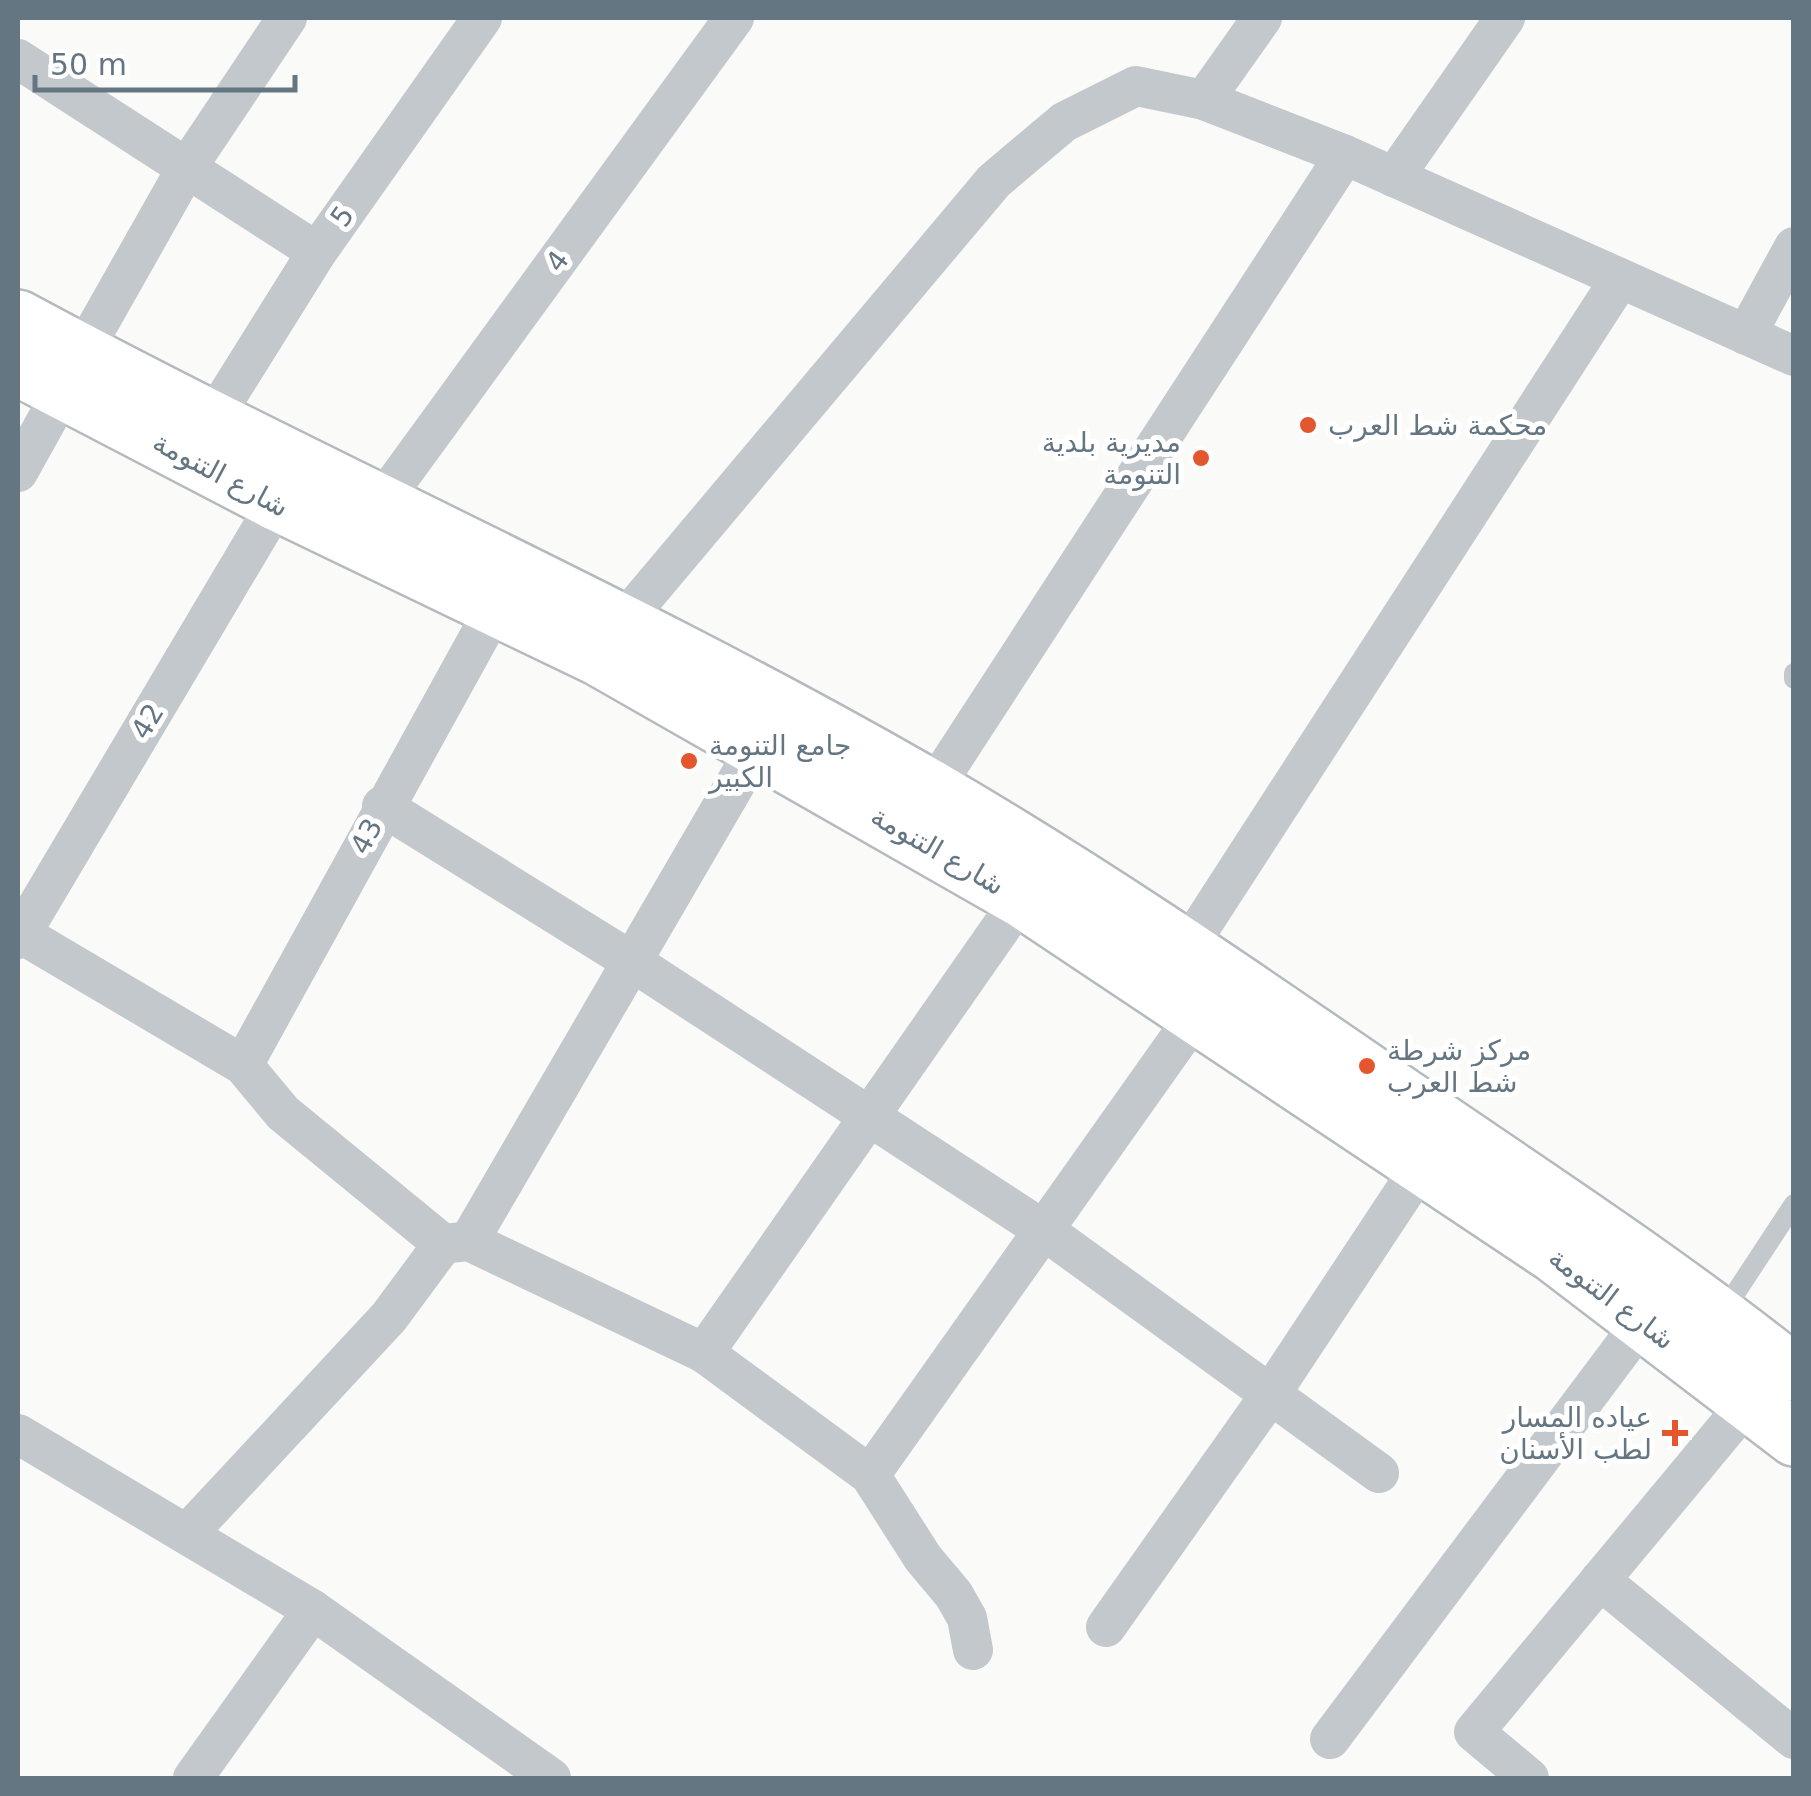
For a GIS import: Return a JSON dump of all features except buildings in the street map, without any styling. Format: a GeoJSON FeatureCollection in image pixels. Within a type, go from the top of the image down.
{"type":"FeatureCollection","features":[{"type":"Feature","properties":{"kind":"main road","name":"شارع التنومة"},"geometry":{"type":"LineString","coordinates":[[18,318],[54,371],[277,503],[494,610],[611,640],[934,789],[1188,948],[1566,1234],[1643,1321],[1771,1387]]}},
{"type":"Feature","properties":{"kind":"main road","name":"شارع التنومة"},"geometry":{"type":"LineString","coordinates":[[54,371],[212,420],[380,504],[611,640],[758,744],[1021,899],[1422,1165],[1721,1315],[1771,1387],[1794,1438]]}},
{"type":"Feature","properties":{"kind":"street"},"geometry":{"type":"LineString","coordinates":[[18,472],[54,371],[287,18]]}},
{"type":"Feature","properties":{"kind":"street","name":"5"},"geometry":{"type":"LineString","coordinates":[[212,420],[317,252],[482,18]]}},
{"type":"Feature","properties":{"kind":"street","name":"4"},"geometry":{"type":"LineString","coordinates":[[380,504],[734,18]]}},
{"type":"Feature","properties":{"kind":"street"},"geometry":{"type":"LineString","coordinates":[[1204,100],[1262,18]]}},
{"type":"Feature","properties":{"kind":"street"},"geometry":{"type":"LineString","coordinates":[[1394,177],[1506,18]]}},
{"type":"Feature","properties":{"kind":"street"},"geometry":{"type":"LineString","coordinates":[[18,59],[317,252]]}},
{"type":"Feature","properties":{"kind":"street"},"geometry":{"type":"LineString","coordinates":[[611,640],[994,180],[1064,122],[1136,86],[1204,100],[1345,155],[1794,356]]}},
{"type":"Feature","properties":{"kind":"street"},"geometry":{"type":"LineString","coordinates":[[934,789],[1345,155]]}},
{"type":"Feature","properties":{"kind":"street"},"geometry":{"type":"LineString","coordinates":[[1746,336],[1794,246]]}},
{"type":"Feature","properties":{"kind":"street"},"geometry":{"type":"LineString","coordinates":[[1188,948],[1620,279]]}},
{"type":"Feature","properties":{"kind":"street","name":"42"},"geometry":{"type":"LineString","coordinates":[[19,935],[277,503]]}},
{"type":"Feature","properties":{"kind":"street","name":"43"},"geometry":{"type":"LineString","coordinates":[[243,1065],[382,806],[494,610]]}},
{"type":"Feature","properties":{"kind":"street"},"geometry":{"type":"LineString","coordinates":[[187,1534],[456,1243],[632,962],[758,744]]}},
{"type":"Feature","properties":{"kind":"street"},"geometry":{"type":"LineString","coordinates":[[382,806],[632,962],[1045,1232],[1379,1473]]}},
{"type":"Feature","properties":{"kind":"street"},"geometry":{"type":"LineString","coordinates":[[704,1353],[1021,899]]}},
{"type":"Feature","properties":{"kind":"street"},"geometry":{"type":"LineString","coordinates":[[19,935],[243,1065],[283,1113],[456,1243],[704,1353],[870,1476],[923,1558],[954,1595],[967,1618],[973,1650]]}},
{"type":"Feature","properties":{"kind":"street"},"geometry":{"type":"LineString","coordinates":[[870,1476],[1196,1015]]}},
{"type":"Feature","properties":{"kind":"street"},"geometry":{"type":"LineString","coordinates":[[1106,1626],[1270,1395],[1422,1165]]}},
{"type":"Feature","properties":{"kind":"street"},"geometry":{"type":"LineString","coordinates":[[1330,1739],[1643,1321]]}},
{"type":"Feature","properties":{"kind":"street"},"geometry":{"type":"LineString","coordinates":[[1529,1778],[1474,1732],[1600,1580],[1771,1387]]}},
{"type":"Feature","properties":{"kind":"street"},"geometry":{"type":"LineString","coordinates":[[18,1434],[313,1610],[551,1778]]}},
{"type":"Feature","properties":{"kind":"street"},"geometry":{"type":"LineString","coordinates":[[1600,1580],[1794,1739]]}},
{"type":"Feature","properties":{"kind":"street"},"geometry":{"type":"LineString","coordinates":[[193,1778],[313,1610]]}},
{"type":"Feature","properties":{"kind":"lane"},"geometry":{"type":"LineString","coordinates":[[1721,1315],[1794,1204]]}},
{"type":"Feature","properties":{"kind":"place","name":"محكمة شط العرب"},"geometry":{"type":"Point","coordinates":[1308,425]}},
{"type":"Feature","properties":{"kind":"place","name":"مديرية بلدية التنومة"},"geometry":{"type":"Point","coordinates":[1201,458]}},
{"type":"Feature","properties":{"kind":"place","name":"جامع التنومة الكبير"},"geometry":{"type":"Point","coordinates":[689,761]}},
{"type":"Feature","properties":{"kind":"place","name":"مركز شرطة شط العرب"},"geometry":{"type":"Point","coordinates":[1367,1066]}},
{"type":"Feature","properties":{"kind":"place","name":"عياده المسار لطب الأسنان"},"geometry":{"type":"Point","coordinates":[1675,1433]}}]}
